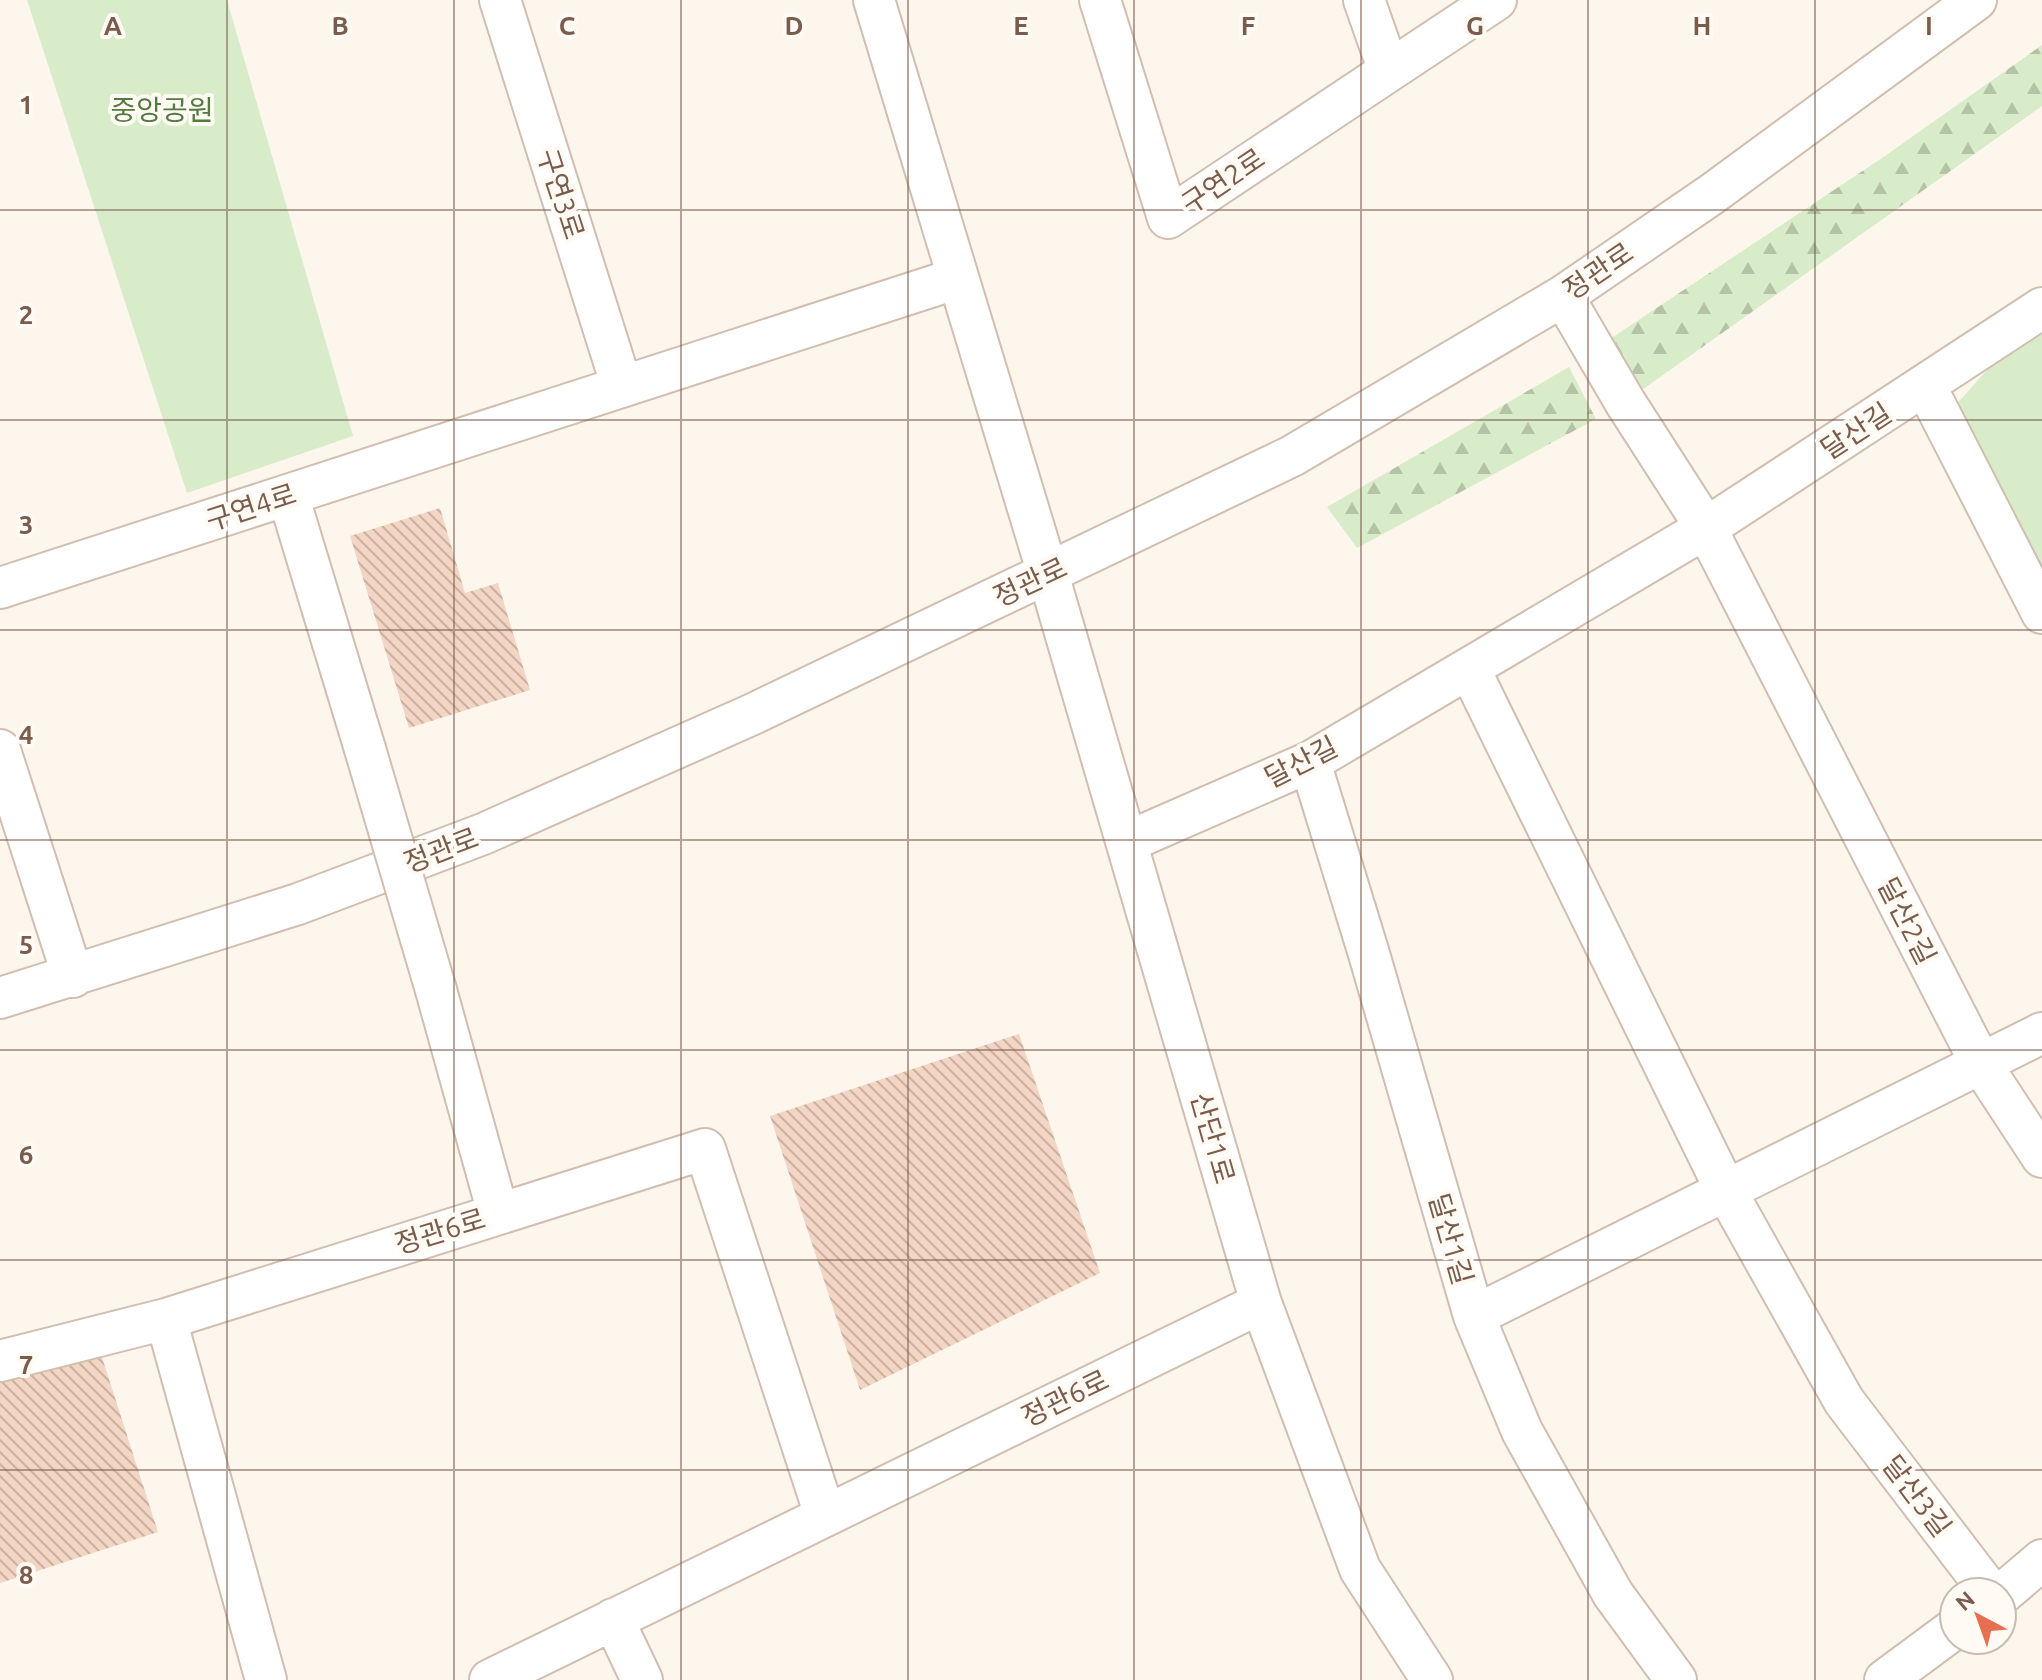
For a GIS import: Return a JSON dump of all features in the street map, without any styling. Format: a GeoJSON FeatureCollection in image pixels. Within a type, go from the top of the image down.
{"type":"FeatureCollection","features":[{"type":"Feature","properties":{"kind":"street","name":"구연3로"},"geometry":{"type":"LineString","coordinates":[[500,0],[622,387]]}},
{"type":"Feature","properties":{"kind":"street"},"geometry":{"type":"LineString","coordinates":[[874,0],[1048,574]]}},
{"type":"Feature","properties":{"kind":"street","name":"구연2로"},"geometry":{"type":"LineString","coordinates":[[1100,0],[1168,218],[1496,0]]}},
{"type":"Feature","properties":{"kind":"street"},"geometry":{"type":"LineString","coordinates":[[1364,0],[1389,71]]}},
{"type":"Feature","properties":{"kind":"street","name":"정관로"},"geometry":{"type":"LineString","coordinates":[[0,998],[298,904],[483,834],[753,714],[1292,456],[1563,296],[1725,185],[1976,0]]}},
{"type":"Feature","properties":{"kind":"street"},"geometry":{"type":"LineString","coordinates":[[622,387],[958,278]]}},
{"type":"Feature","properties":{"kind":"street"},"geometry":{"type":"LineString","coordinates":[[1563,296],[1625,402],[1706,528]]}},
{"type":"Feature","properties":{"kind":"street","name":"달산길"},"geometry":{"type":"LineString","coordinates":[[1127,842],[1310,762],[1706,528],[2042,308]]}},
{"type":"Feature","properties":{"kind":"street"},"geometry":{"type":"LineString","coordinates":[[1925,385],[2042,613]]}},
{"type":"Feature","properties":{"kind":"street","name":"구연4로"},"geometry":{"type":"LineString","coordinates":[[0,588],[622,387]]}},
{"type":"Feature","properties":{"kind":"street"},"geometry":{"type":"LineString","coordinates":[[288,495],[436,990],[498,1213]]}},
{"type":"Feature","properties":{"kind":"street","name":"달산2길"},"geometry":{"type":"LineString","coordinates":[[1706,528],[1981,1064],[2042,1157]]}},
{"type":"Feature","properties":{"kind":"street","name":"산단1로"},"geometry":{"type":"LineString","coordinates":[[1048,574],[1261,1303],[1360,1569],[1432,1680]]}},
{"type":"Feature","properties":{"kind":"street"},"geometry":{"type":"LineString","coordinates":[[1469,668],[1726,1191]]}},
{"type":"Feature","properties":{"kind":"street"},"geometry":{"type":"LineString","coordinates":[[0,750],[73,977]]}},
{"type":"Feature","properties":{"kind":"street","name":"달산1길"},"geometry":{"type":"LineString","coordinates":[[1310,762],[1474,1316],[1529,1445],[1613,1594],[1676,1680]]}},
{"type":"Feature","properties":{"kind":"street"},"geometry":{"type":"LineString","coordinates":[[1474,1316],[2042,1033]]}},
{"type":"Feature","properties":{"kind":"street","name":"정관6로"},"geometry":{"type":"LineString","coordinates":[[0,1361],[166,1319],[705,1149],[825,1515]]}},
{"type":"Feature","properties":{"kind":"street","name":"달산3길"},"geometry":{"type":"LineString","coordinates":[[1726,1191],[1844,1401],[1978,1576]]}},
{"type":"Feature","properties":{"kind":"street","name":"정관6로"},"geometry":{"type":"LineString","coordinates":[[490,1680],[1261,1303]]}},
{"type":"Feature","properties":{"kind":"street"},"geometry":{"type":"LineString","coordinates":[[166,1319],[266,1680]]}},
{"type":"Feature","properties":{"kind":"street"},"geometry":{"type":"LineString","coordinates":[[2018,1580],[2042,1560]]}},
{"type":"Feature","properties":{"kind":"street"},"geometry":{"type":"LineString","coordinates":[[613,1619],[642,1680]]}},
{"type":"Feature","properties":{"kind":"street"},"geometry":{"type":"LineString","coordinates":[[1885,1680],[1938,1641]]}},
{"type":"Feature","properties":{"kind":"green space","name":"중앙공원"},"geometry":{"type":"Polygon","coordinates":[[[27,0],[227,0],[353,436],[187,493],[27,0]]]}},
{"type":"Feature","properties":{"kind":"green space"},"geometry":{"type":"Polygon","coordinates":[[[2042,45],[2042,106],[1625,402],[1595,349],[1882,158],[2042,45]]]}},
{"type":"Feature","properties":{"kind":"green space"},"geometry":{"type":"Polygon","coordinates":[[[2042,325],[2042,585],[1954,407],[2006,349],[2042,325]]]}},
{"type":"Feature","properties":{"kind":"green space"},"geometry":{"type":"Polygon","coordinates":[[[1569,367],[1596,419],[1357,548],[1327,507],[1569,367]]]}},
{"type":"Feature","properties":{"kind":"building"},"geometry":{"type":"Polygon","coordinates":[[[440,508],[465,593],[498,583],[530,690],[409,728],[350,536],[440,508]]]}},
{"type":"Feature","properties":{"kind":"building"},"geometry":{"type":"Polygon","coordinates":[[[1019,1034],[1100,1273],[860,1390],[770,1116],[1019,1034]]]}},
{"type":"Feature","properties":{"kind":"building"},"geometry":{"type":"Polygon","coordinates":[[[99,1348],[158,1532],[0,1583],[0,1380],[99,1348]]]}}]}
